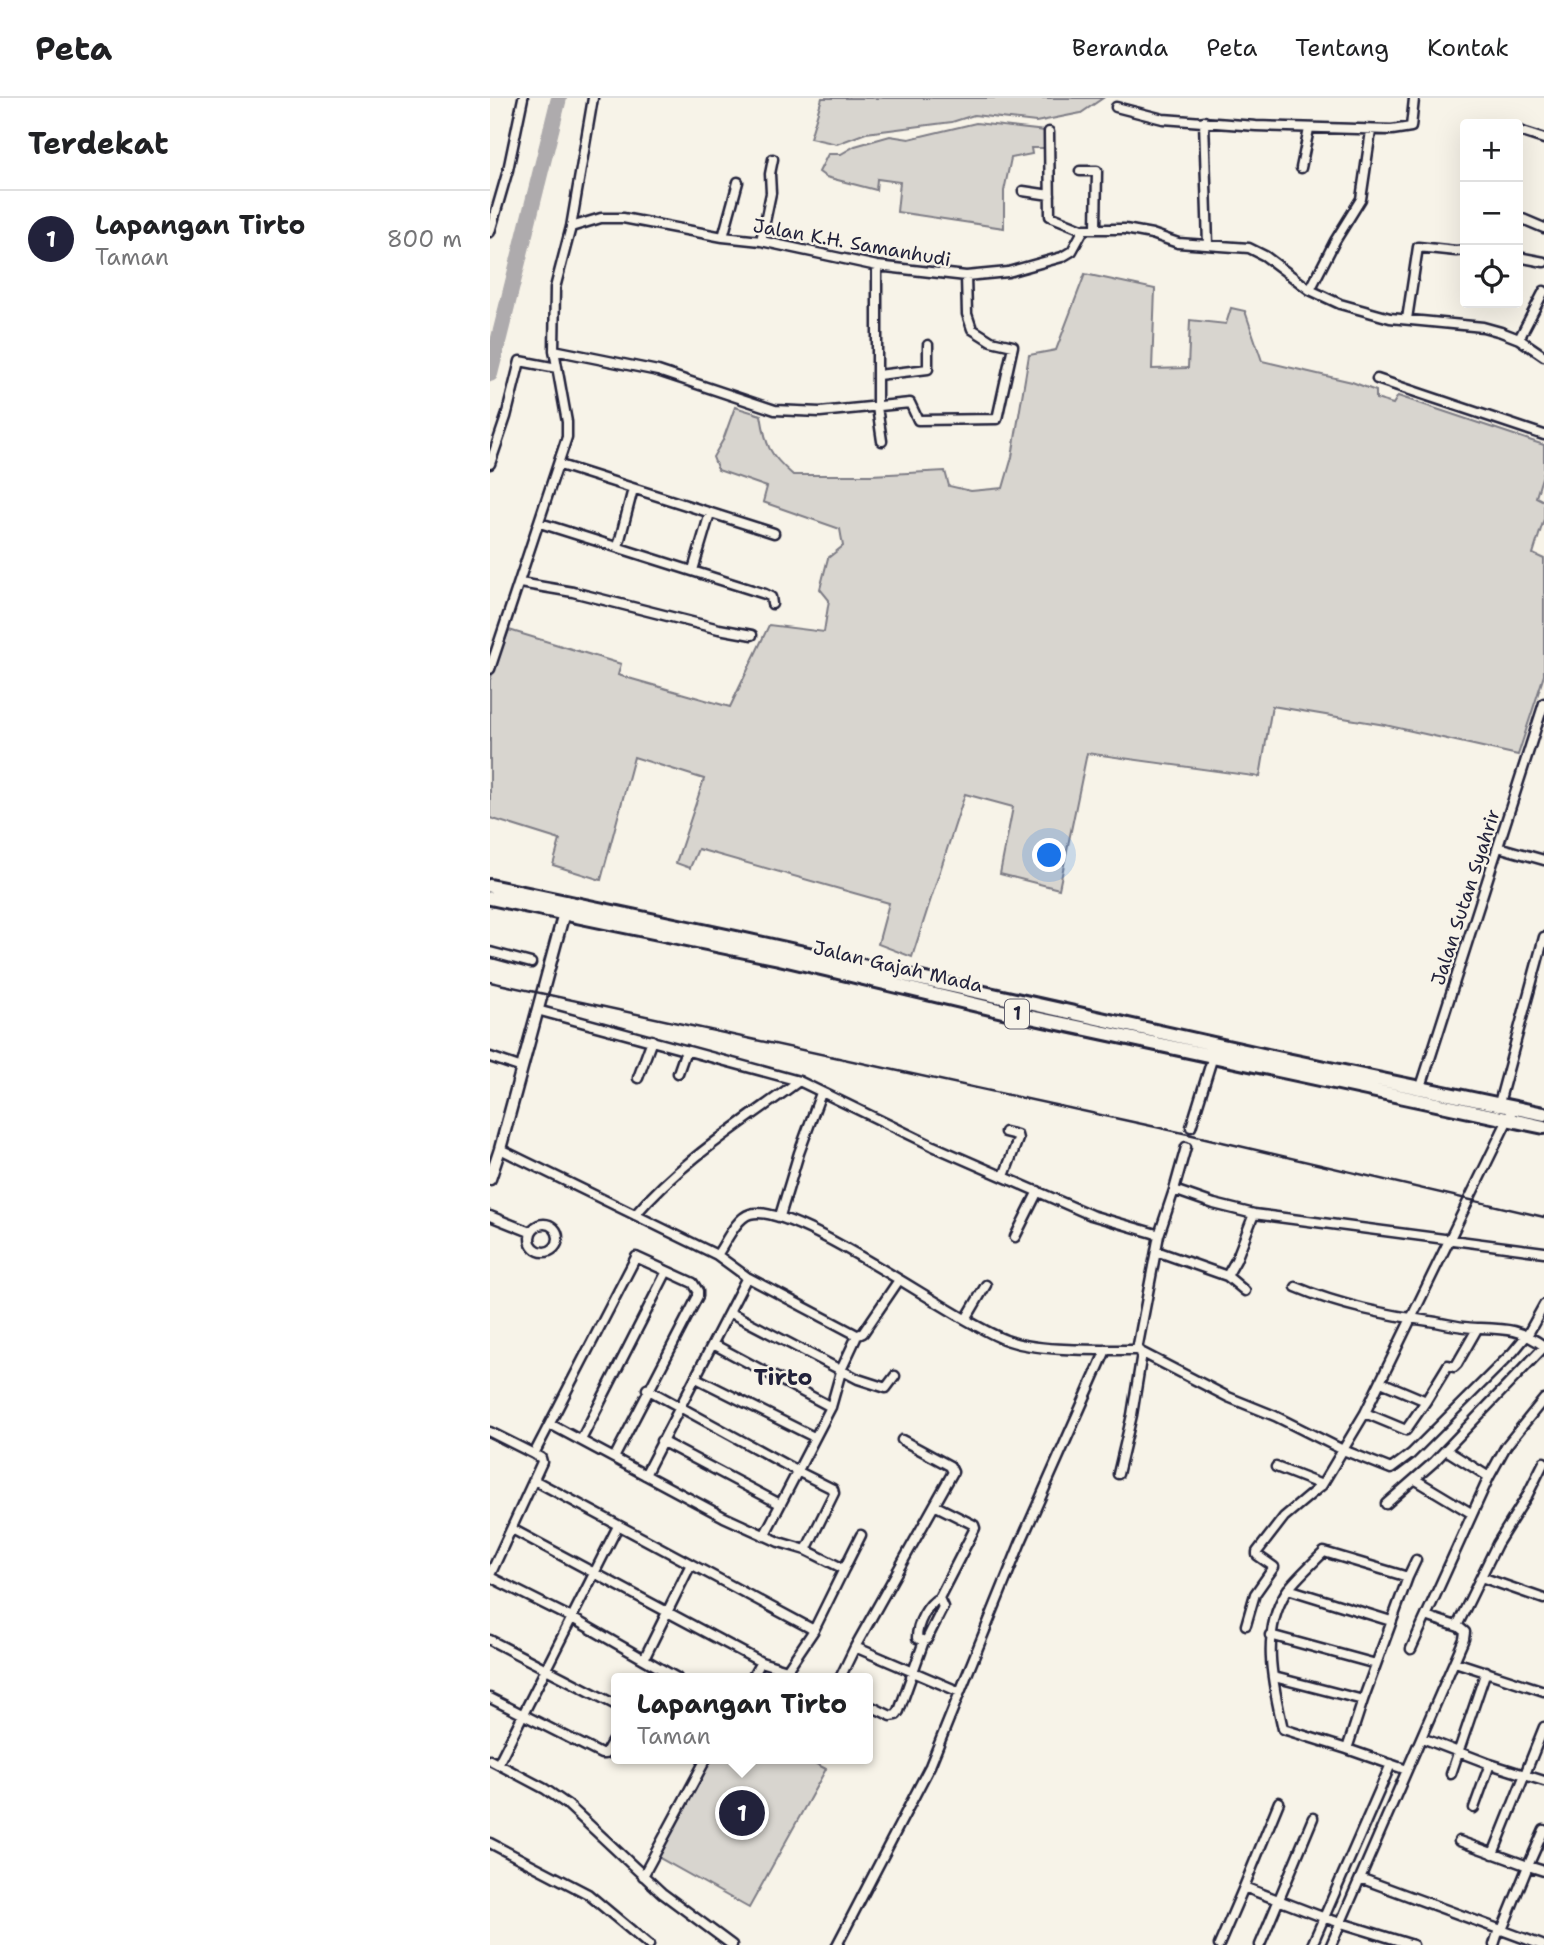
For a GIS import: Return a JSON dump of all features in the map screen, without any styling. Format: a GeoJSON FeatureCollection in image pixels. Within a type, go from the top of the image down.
{"type":"FeatureCollection","features":[{"type":"Feature","properties":{"kind":"highway","name":"Jalan Gajah Mada"},"geometry":{"type":"LineString","coordinates":[[490,886],[566,908]]}},
{"type":"Feature","properties":{"kind":"highway","name":"Jalan Gajah Mada"},"geometry":{"type":"LineString","coordinates":[[490,898],[566,908],[654,926],[1250,1052],[1419,1094]]}},
{"type":"Feature","properties":{"kind":"highway","name":"Jalan Gajah Mada"},"geometry":{"type":"LineString","coordinates":[[654,926],[1007,1012],[1213,1056],[1504,1112],[1544,1126]]}},
{"type":"Feature","properties":{"kind":"highway","name":"Jalan Gajah Mada"},"geometry":{"type":"LineString","coordinates":[[1504,1112],[1544,1114]]}},
{"type":"Feature","properties":{"kind":"street"},"geometry":{"type":"LineString","coordinates":[[490,232],[508,170],[523,98]]}},
{"type":"Feature","properties":{"kind":"street"},"geometry":{"type":"LineString","coordinates":[[490,669],[560,465],[568,430],[554,350],[555,288],[571,227],[593,98]]}},
{"type":"Feature","properties":{"kind":"street"},"geometry":{"type":"LineString","coordinates":[[1116,107],[1163,118],[1256,126],[1371,131],[1410,128],[1415,99]]}},
{"type":"Feature","properties":{"kind":"street"},"geometry":{"type":"LineString","coordinates":[[1204,121],[1208,245]]}},
{"type":"Feature","properties":{"kind":"street"},"geometry":{"type":"LineString","coordinates":[[1301,168],[1309,129]]}},
{"type":"Feature","properties":{"kind":"street"},"geometry":{"type":"LineString","coordinates":[[1310,290],[1335,241],[1361,199],[1371,131]]}},
{"type":"Feature","properties":{"kind":"street"},"geometry":{"type":"LineString","coordinates":[[1049,132],[1050,216],[1082,229],[1125,229],[1178,243],[1241,247],[1262,255],[1310,290],[1368,313],[1483,327],[1519,339],[1543,355]]}},
{"type":"Feature","properties":{"kind":"street"},"geometry":{"type":"LineString","coordinates":[[1523,132],[1544,139]]}},
{"type":"Feature","properties":{"kind":"street"},"geometry":{"type":"LineString","coordinates":[[761,241],[771,193],[770,174],[773,159]]}},
{"type":"Feature","properties":{"kind":"street"},"geometry":{"type":"LineString","coordinates":[[1080,171],[1097,171],[1096,228]]}},
{"type":"Feature","properties":{"kind":"street"},"geometry":{"type":"LineString","coordinates":[[723,237],[738,182]]}},
{"type":"Feature","properties":{"kind":"street"},"geometry":{"type":"LineString","coordinates":[[1023,191],[1050,195]]}},
{"type":"Feature","properties":{"kind":"street","name":"Jalan K.H. Samanhudi"},"geometry":{"type":"LineString","coordinates":[[571,227],[601,218],[623,218],[723,237],[761,241],[877,266],[966,276],[1009,272],[1062,257],[1072,251],[1082,229]]}},
{"type":"Feature","properties":{"kind":"street"},"geometry":{"type":"LineString","coordinates":[[1523,219],[1544,229]]}},
{"type":"Feature","properties":{"kind":"street"},"geometry":{"type":"LineString","coordinates":[[1407,319],[1418,247],[1460,251]]}},
{"type":"Feature","properties":{"kind":"street"},"geometry":{"type":"LineString","coordinates":[[1523,258],[1544,262]]}},
{"type":"Feature","properties":{"kind":"street"},"geometry":{"type":"LineString","coordinates":[[877,266],[877,407],[882,441]]}},
{"type":"Feature","properties":{"kind":"street"},"geometry":{"type":"LineString","coordinates":[[554,350],[658,371],[768,409],[820,412],[910,403],[916,419],[919,420],[998,418],[1013,346],[991,341],[972,329],[967,314],[966,276]]}},
{"type":"Feature","properties":{"kind":"street"},"geometry":{"type":"LineString","coordinates":[[1519,339],[1544,291]]}},
{"type":"Feature","properties":{"kind":"street"},"geometry":{"type":"LineString","coordinates":[[878,375],[928,369],[928,345]]}},
{"type":"Feature","properties":{"kind":"street"},"geometry":{"type":"LineString","coordinates":[[490,464],[506,417],[520,361],[557,368]]}},
{"type":"Feature","properties":{"kind":"street"},"geometry":{"type":"LineString","coordinates":[[1377,379],[1544,435]]}},
{"type":"Feature","properties":{"kind":"street"},"geometry":{"type":"LineString","coordinates":[[560,465],[774,533]]}},
{"type":"Feature","properties":{"kind":"street"},"geometry":{"type":"LineString","coordinates":[[618,547],[634,489]]}},
{"type":"Feature","properties":{"kind":"street"},"geometry":{"type":"LineString","coordinates":[[692,570],[710,513]]}},
{"type":"Feature","properties":{"kind":"street"},"geometry":{"type":"LineString","coordinates":[[540,523],[769,595],[772,604]]}},
{"type":"Feature","properties":{"kind":"street"},"geometry":{"type":"LineString","coordinates":[[520,583],[573,592],[752,635]]}},
{"type":"Feature","properties":{"kind":"street","name":"Jalan Sutan Syahrir"},"geometry":{"type":"LineString","coordinates":[[1419,1094],[1544,703]]}},
{"type":"Feature","properties":{"kind":"street"},"geometry":{"type":"LineString","coordinates":[[1498,847],[1544,860]]}},
{"type":"Feature","properties":{"kind":"street"},"geometry":{"type":"LineString","coordinates":[[491,1174],[566,908]]}},
{"type":"Feature","properties":{"kind":"street"},"geometry":{"type":"LineString","coordinates":[[1246,1625],[1255,1594],[1274,1567],[1257,1555],[1257,1552],[1284,1517],[1322,1485],[1365,1413],[1451,1238],[1504,1112],[1544,937]]}},
{"type":"Feature","properties":{"kind":"street"},"geometry":{"type":"LineString","coordinates":[[490,952],[531,963]]}},
{"type":"Feature","properties":{"kind":"street"},"geometry":{"type":"LineString","coordinates":[[1534,975],[1544,978]]}},
{"type":"Feature","properties":{"kind":"street"},"geometry":{"type":"LineString","coordinates":[[537,1010],[799,1081],[933,1146],[1091,1215],[1159,1235]]}},
{"type":"Feature","properties":{"kind":"street"},"geometry":{"type":"LineString","coordinates":[[638,1078],[652,1040]]}},
{"type":"Feature","properties":{"kind":"street"},"geometry":{"type":"LineString","coordinates":[[678,1073],[686,1050]]}},
{"type":"Feature","properties":{"kind":"street"},"geometry":{"type":"LineString","coordinates":[[1191,1127],[1213,1056]]}},
{"type":"Feature","properties":{"kind":"street"},"geometry":{"type":"LineString","coordinates":[[490,1057],[522,1068]]}},
{"type":"Feature","properties":{"kind":"street"},"geometry":{"type":"LineString","coordinates":[[635,1215],[657,1189],[682,1168],[799,1081]]}},
{"type":"Feature","properties":{"kind":"street"},"geometry":{"type":"LineString","coordinates":[[780,1216],[821,1093]]}},
{"type":"Feature","properties":{"kind":"street"},"geometry":{"type":"LineString","coordinates":[[1004,1176],[1018,1139],[1017,1135],[1005,1132]]}},
{"type":"Feature","properties":{"kind":"street"},"geometry":{"type":"LineString","coordinates":[[1118,1474],[1132,1415],[1139,1351],[1159,1235],[1186,1147]]}},
{"type":"Feature","properties":{"kind":"street"},"geometry":{"type":"LineString","coordinates":[[500,1149],[717,1255],[747,1277],[856,1336]]}},
{"type":"Feature","properties":{"kind":"street"},"geometry":{"type":"LineString","coordinates":[[1015,1237],[1038,1191]]}},
{"type":"Feature","properties":{"kind":"street"},"geometry":{"type":"LineString","coordinates":[[1174,1191],[1254,1214],[1544,1252]]}},
{"type":"Feature","properties":{"kind":"street"},"geometry":{"type":"LineString","coordinates":[[717,1255],[742,1219],[751,1214],[780,1216],[826,1237],[1005,1340],[1026,1345],[1139,1351],[1228,1397],[1388,1468],[1395,1468],[1530,1335],[1544,1305]]}},
{"type":"Feature","properties":{"kind":"street"},"geometry":{"type":"LineString","coordinates":[[1227,1276],[1254,1214]]}},
{"type":"Feature","properties":{"kind":"street"},"geometry":{"type":"LineString","coordinates":[[490,1216],[530,1232]]}},
{"type":"Feature","properties":{"kind":"street"},"geometry":{"type":"LineString","coordinates":[[1156,1251],[1227,1276],[1245,1291]]}},
{"type":"Feature","properties":{"kind":"street"},"geometry":{"type":"LineString","coordinates":[[534,1454],[634,1259],[642,1258],[693,1283],[697,1286],[698,1296],[647,1389],[614,1458]]}},
{"type":"Feature","properties":{"kind":"street"},"geometry":{"type":"LineString","coordinates":[[581,1440],[667,1271]]}},
{"type":"Feature","properties":{"kind":"street"},"geometry":{"type":"LineString","coordinates":[[645,1475],[747,1277]]}},
{"type":"Feature","properties":{"kind":"street"},"geometry":{"type":"LineString","coordinates":[[764,1536],[831,1407],[842,1368],[856,1336],[863,1333],[899,1280]]}},
{"type":"Feature","properties":{"kind":"street"},"geometry":{"type":"LineString","coordinates":[[965,1319],[986,1285]]}},
{"type":"Feature","properties":{"kind":"street"},"geometry":{"type":"LineString","coordinates":[[1296,1287],[1341,1305],[1413,1319],[1476,1329],[1494,1327],[1530,1335],[1544,1346],[1446,1450],[1416,1480],[1386,1504]]}},
{"type":"Feature","properties":{"kind":"street"},"geometry":{"type":"LineString","coordinates":[[729,1312],[883,1388],[895,1376]]}},
{"type":"Feature","properties":{"kind":"street"},"geometry":{"type":"LineString","coordinates":[[1365,1413],[1406,1430],[1448,1365],[1454,1367],[1457,1364],[1476,1329]]}},
{"type":"Feature","properties":{"kind":"street"},"geometry":{"type":"LineString","coordinates":[[713,1345],[831,1407]]}},
{"type":"Feature","properties":{"kind":"street"},"geometry":{"type":"LineString","coordinates":[[836,1945],[930,1766],[1056,1459],[1106,1350]]}},
{"type":"Feature","properties":{"kind":"street"},"geometry":{"type":"LineString","coordinates":[[696,1378],[814,1437]]}},
{"type":"Feature","properties":{"kind":"street"},"geometry":{"type":"LineString","coordinates":[[1381,1382],[1426,1401]]}},
{"type":"Feature","properties":{"kind":"street"},"geometry":{"type":"LineString","coordinates":[[647,1389],[833,1489],[834,1493],[806,1550]]}},
{"type":"Feature","properties":{"kind":"street"},"geometry":{"type":"LineString","coordinates":[[1411,1649],[1489,1477],[1506,1446],[1544,1399]]}},
{"type":"Feature","properties":{"kind":"street"},"geometry":{"type":"LineString","coordinates":[[550,1424],[764,1536],[793,1548],[806,1550],[844,1569]]}},
{"type":"Feature","properties":{"kind":"street"},"geometry":{"type":"LineString","coordinates":[[490,1432],[541,1458],[542,1462],[490,1576],[572,1618],[668,1673]]}},
{"type":"Feature","properties":{"kind":"street"},"geometry":{"type":"LineString","coordinates":[[843,1673],[936,1506],[953,1469],[902,1440]]}},
{"type":"Feature","properties":{"kind":"street"},"geometry":{"type":"LineString","coordinates":[[661,1441],[780,1504]]}},
{"type":"Feature","properties":{"kind":"street"},"geometry":{"type":"LineString","coordinates":[[1446,1450],[1489,1477]]}},
{"type":"Feature","properties":{"kind":"street"},"geometry":{"type":"LineString","coordinates":[[1457,1626],[1543,1466]]}},
{"type":"Feature","properties":{"kind":"street"},"geometry":{"type":"LineString","coordinates":[[1276,1467],[1322,1485]]}},
{"type":"Feature","properties":{"kind":"street"},"geometry":{"type":"LineString","coordinates":[[534,1480],[814,1630]]}},
{"type":"Feature","properties":{"kind":"street"},"geometry":{"type":"LineString","coordinates":[[1416,1480],[1471,1513]]}},
{"type":"Feature","properties":{"kind":"street"},"geometry":{"type":"LineString","coordinates":[[873,1707],[891,1716],[896,1715],[924,1641],[917,1638],[918,1629],[932,1602],[939,1598],[975,1527],[936,1506]]}},
{"type":"Feature","properties":{"kind":"street"},"geometry":{"type":"LineString","coordinates":[[618,1526],[523,1714],[494,1762],[545,1789],[568,1805],[662,1893],[732,1945]]}},
{"type":"Feature","properties":{"kind":"street"},"geometry":{"type":"LineString","coordinates":[[512,1529],[761,1662],[787,1671],[814,1630],[861,1535]]}},
{"type":"Feature","properties":{"kind":"street"},"geometry":{"type":"LineString","coordinates":[[1407,1770],[1284,1730],[1270,1655],[1270,1635],[1272,1622],[1288,1589],[1324,1552],[1408,1577]]}},
{"type":"Feature","properties":{"kind":"street"},"geometry":{"type":"LineString","coordinates":[[1347,1749],[1391,1621],[1416,1560]]}},
{"type":"Feature","properties":{"kind":"street"},"geometry":{"type":"LineString","coordinates":[[644,1659],[691,1564]]}},
{"type":"Feature","properties":{"kind":"street"},"geometry":{"type":"LineString","coordinates":[[1481,1577],[1544,1599]]}},
{"type":"Feature","properties":{"kind":"street"},"geometry":{"type":"LineString","coordinates":[[1288,1589],[1391,1621]]}},
{"type":"Feature","properties":{"kind":"street"},"geometry":{"type":"LineString","coordinates":[[1331,1945],[1465,1636],[1463,1629],[1426,1616]]}},
{"type":"Feature","properties":{"kind":"street"},"geometry":{"type":"LineString","coordinates":[[1270,1635],[1376,1664]]}},
{"type":"Feature","properties":{"kind":"street"},"geometry":{"type":"LineString","coordinates":[[490,1640],[611,1702]]}},
{"type":"Feature","properties":{"kind":"street"},"geometry":{"type":"LineString","coordinates":[[856,1647],[960,1692]]}},
{"type":"Feature","properties":{"kind":"street"},"geometry":{"type":"LineString","coordinates":[[755,1673],[761,1662]]}},
{"type":"Feature","properties":{"kind":"street"},"geometry":{"type":"LineString","coordinates":[[1455,1662],[1544,1691]]}},
{"type":"Feature","properties":{"kind":"street"},"geometry":{"type":"LineString","coordinates":[[1451,1774],[1486,1671]]}},
{"type":"Feature","properties":{"kind":"street"},"geometry":{"type":"LineString","coordinates":[[1274,1678],[1363,1700]]}},
{"type":"Feature","properties":{"kind":"street"},"geometry":{"type":"LineString","coordinates":[[490,1698],[603,1755],[611,1744]]}},
{"type":"Feature","properties":{"kind":"street"},"geometry":{"type":"LineString","coordinates":[[1493,1854],[1544,1727]]}},
{"type":"Feature","properties":{"kind":"street"},"geometry":{"type":"LineString","coordinates":[[1422,1738],[1458,1753],[1544,1781]]}},
{"type":"Feature","properties":{"kind":"street"},"geometry":{"type":"LineString","coordinates":[[643,1876],[703,1764]]}},
{"type":"Feature","properties":{"kind":"street"},"geometry":{"type":"LineString","coordinates":[[1312,1945],[1391,1764]]}},
{"type":"Feature","properties":{"kind":"street"},"geometry":{"type":"LineString","coordinates":[[1474,1808],[1490,1764]]}},
{"type":"Feature","properties":{"kind":"street"},"geometry":{"type":"LineString","coordinates":[[1219,1945],[1279,1802]]}},
{"type":"Feature","properties":{"kind":"street"},"geometry":{"type":"LineString","coordinates":[[1260,1945],[1313,1818]]}},
{"type":"Feature","properties":{"kind":"street"},"geometry":{"type":"LineString","coordinates":[[1494,1945],[1544,1830]]}},
{"type":"Feature","properties":{"kind":"street"},"geometry":{"type":"LineString","coordinates":[[1459,1841],[1544,1871]]}},
{"type":"Feature","properties":{"kind":"street"},"geometry":{"type":"LineString","coordinates":[[490,1843],[588,1895],[649,1945]]}},
{"type":"Feature","properties":{"kind":"street"},"geometry":{"type":"LineString","coordinates":[[1360,1878],[1542,1945]]}},
{"type":"Feature","properties":{"kind":"street"},"geometry":{"type":"LineString","coordinates":[[1244,1887],[1384,1941],[1413,1945]]}},
{"type":"Feature","properties":{"kind":"shaded area"},"geometry":{"type":"Polygon","coordinates":[[[822,98],[1103,98],[1081,113],[1036,122],[974,115],[952,122],[866,133],[837,144],[810,138],[822,98]]]}},
{"type":"Feature","properties":{"kind":"shaded area"},"geometry":{"type":"Polygon","coordinates":[[[976,123],[1045,131],[1046,148],[1031,148],[1032,154],[1011,158],[1004,191],[1004,228],[897,212],[900,182],[877,179],[876,190],[826,177],[819,172],[828,154],[841,154],[855,146],[890,136],[909,139],[976,123]]]}},
{"type":"Feature","properties":{"kind":"shaded area"},"geometry":{"type":"Polygon","coordinates":[[[1085,274],[1155,289],[1152,369],[1188,368],[1190,320],[1226,324],[1231,308],[1245,311],[1262,361],[1352,382],[1376,391],[1376,399],[1393,404],[1398,396],[1544,445],[1544,471],[1536,497],[1544,501],[1544,519],[1533,554],[1544,559],[1544,675],[1518,755],[1385,725],[1272,706],[1260,777],[1087,753],[1059,889],[1000,874],[1013,807],[965,794],[912,957],[878,944],[889,903],[698,849],[690,868],[676,863],[704,779],[634,757],[601,880],[553,865],[560,840],[490,818],[490,680],[509,630],[621,664],[618,675],[730,707],[769,625],[824,632],[829,600],[820,589],[828,558],[843,546],[840,529],[763,502],[767,487],[718,470],[713,457],[723,440],[735,407],[761,415],[769,448],[793,475],[945,471],[949,486],[971,491],[1003,488],[1012,457],[1029,355],[1056,350],[1085,274]]]}},
{"type":"Feature","properties":{"kind":"shaded area"},"geometry":{"type":"Polygon","coordinates":[[[708,1764],[816,1764],[826,1769],[749,1908],[658,1857],[708,1764]]]}},
{"type":"Feature","properties":{"kind":"waterway"},"geometry":{"type":"LineString","coordinates":[[490,374],[559,98]]}},
{"type":"Feature","properties":{"kind":"railway"},"geometry":{"type":"LineString","coordinates":[[490,982],[1188,1134],[1544,1217]]}},
{"type":"Feature","properties":{"kind":"place","name":"Lapangan Tirto"},"geometry":{"type":"Point","coordinates":[742,1813]}},
{"type":"Feature","properties":{"kind":"district","name":"Tirto"},"geometry":{"type":"Point","coordinates":[783,1377]}}]}
